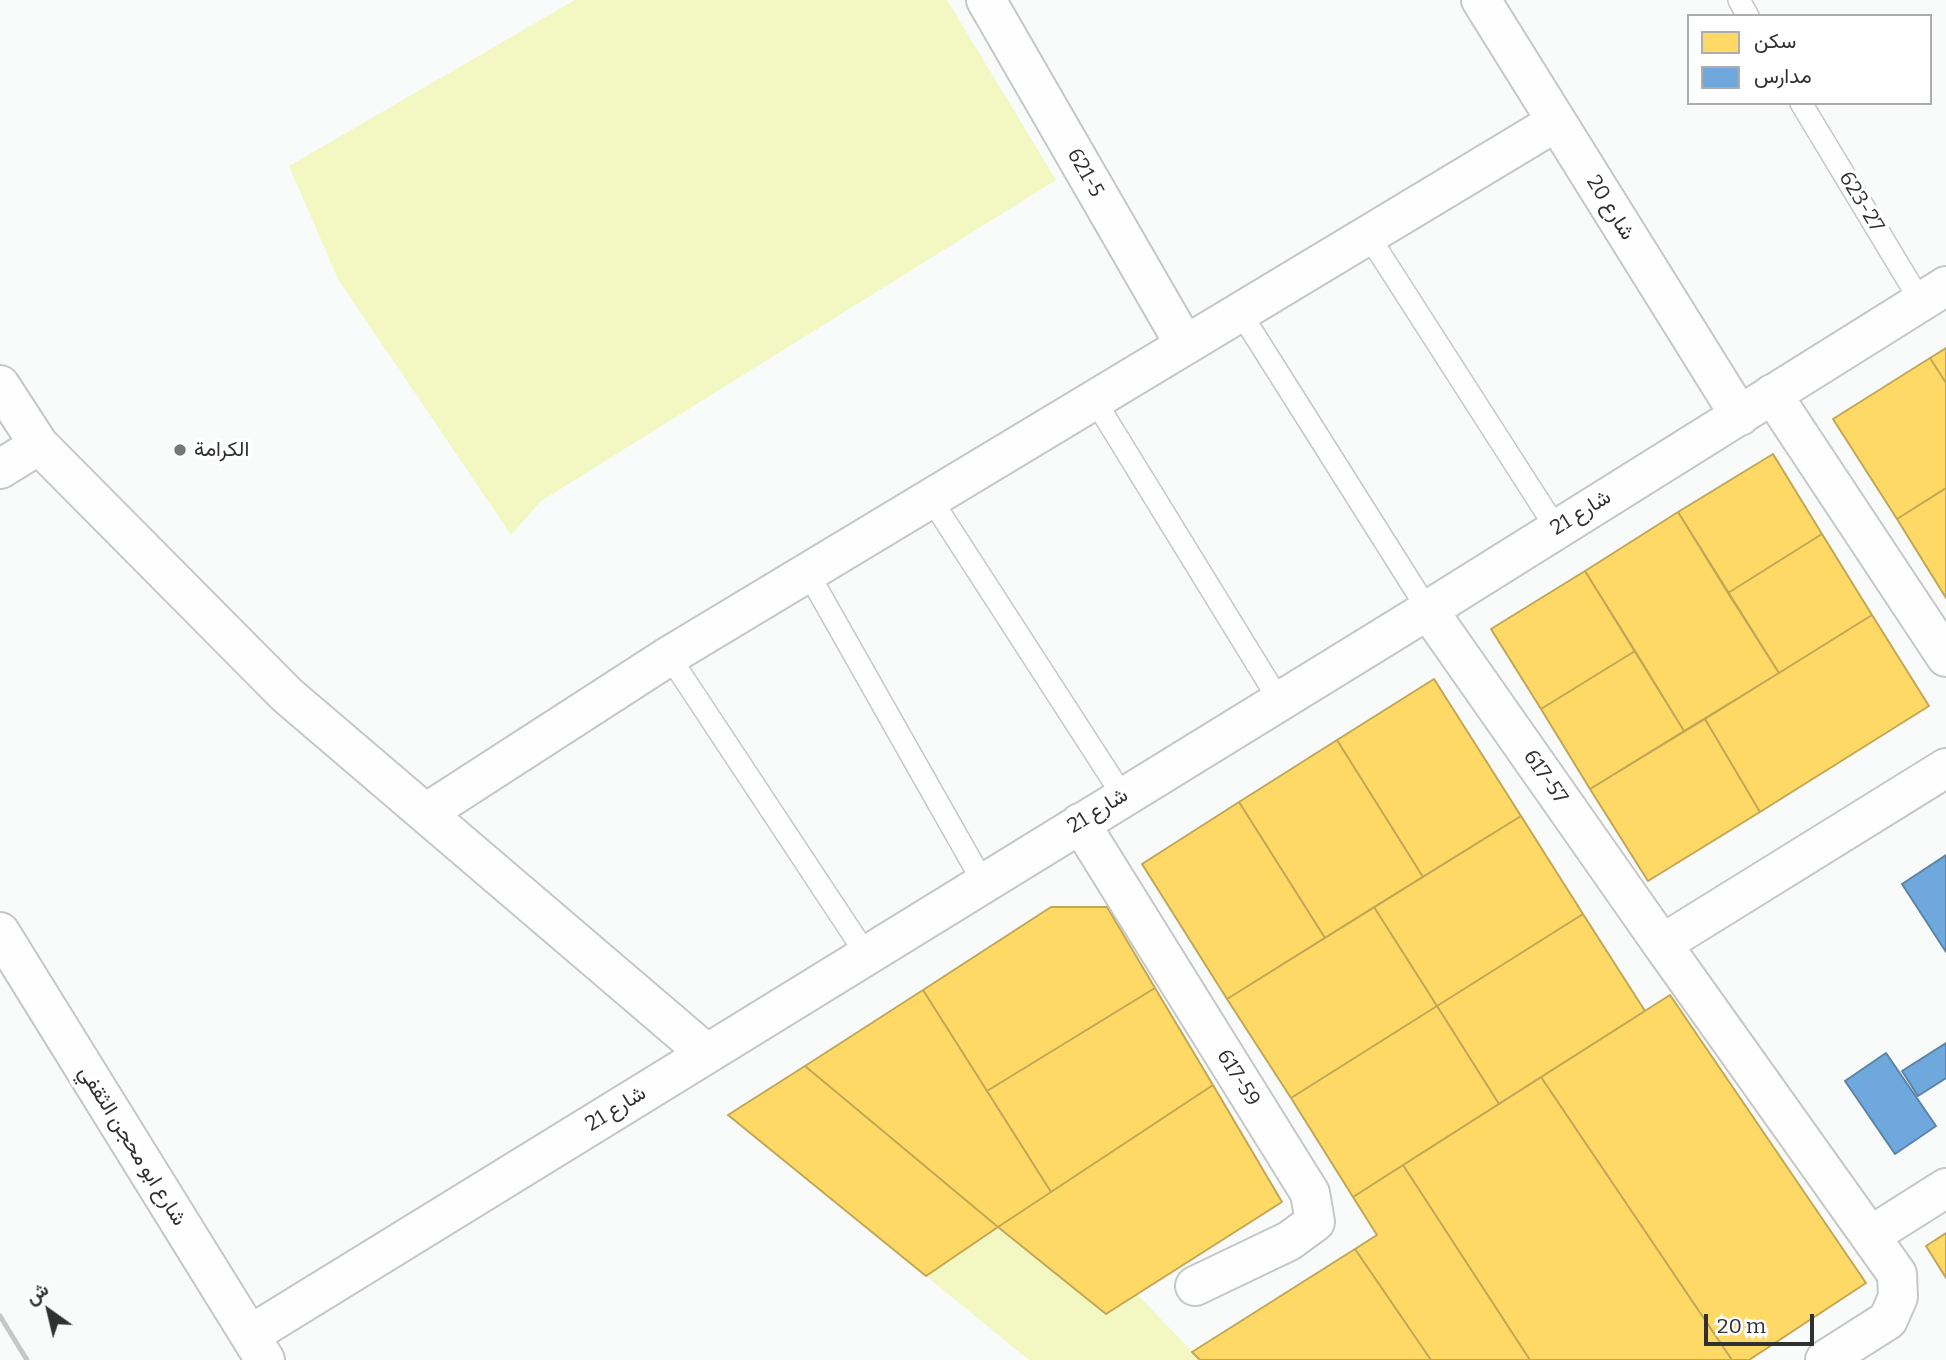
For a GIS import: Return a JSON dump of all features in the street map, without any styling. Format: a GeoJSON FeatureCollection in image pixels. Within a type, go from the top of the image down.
{"type":"FeatureCollection","features":[{"type":"Feature","properties":{"kind":"street","name":"621-5"},"geometry":{"type":"LineString","coordinates":[[986,0],[1185,345]]}},
{"type":"Feature","properties":{"kind":"street","name":"شارع 20"},"geometry":{"type":"LineString","coordinates":[[1481,0],[1740,416]]}},
{"type":"Feature","properties":{"kind":"street"},"geometry":{"type":"LineString","coordinates":[[426,813],[669,656],[1556,122]]}},
{"type":"Feature","properties":{"kind":"street","name":"شارع 21"},"geometry":{"type":"LineString","coordinates":[[257,1348],[706,1053],[1427,610],[1933,294]]}},
{"type":"Feature","properties":{"kind":"street"},"geometry":{"type":"LineString","coordinates":[[0,385],[39,445],[287,695],[706,1053]]}},
{"type":"Feature","properties":{"kind":"street"},"geometry":{"type":"LineString","coordinates":[[1772,394],[1946,657]]}},
{"type":"Feature","properties":{"kind":"street"},"geometry":{"type":"LineString","coordinates":[[0,469],[39,445]]}},
{"type":"Feature","properties":{"kind":"street","name":"617-57"},"geometry":{"type":"LineString","coordinates":[[1427,610],[1897,1274],[1898,1297],[1888,1320],[1825,1360]]}},
{"type":"Feature","properties":{"kind":"street"},"geometry":{"type":"LineString","coordinates":[[1662,944],[1946,768]]}},
{"type":"Feature","properties":{"kind":"street","name":"617-59"},"geometry":{"type":"LineString","coordinates":[[1080,823],[1310,1193],[1315,1222],[1289,1241],[1195,1286]]}},
{"type":"Feature","properties":{"kind":"street","name":"شارع ابو محجن الثقفي"},"geometry":{"type":"LineString","coordinates":[[0,932],[257,1348]]}},
{"type":"Feature","properties":{"kind":"street"},"geometry":{"type":"LineString","coordinates":[[1870,1236],[1946,1188]]}},
{"type":"Feature","properties":{"kind":"lane","name":"623-27"},"geometry":{"type":"LineString","coordinates":[[1802,105],[1933,294]]}},
{"type":"Feature","properties":{"kind":"lane"},"geometry":{"type":"LineString","coordinates":[[1368,235],[1556,528]]}},
{"type":"Feature","properties":{"kind":"lane"},"geometry":{"type":"LineString","coordinates":[[1240,312],[1427,610]]}},
{"type":"Feature","properties":{"kind":"lane"},"geometry":{"type":"LineString","coordinates":[[1094,399],[1279,700]]}},
{"type":"Feature","properties":{"kind":"lane"},"geometry":{"type":"LineString","coordinates":[[931,499],[1123,796]]}},
{"type":"Feature","properties":{"kind":"lane"},"geometry":{"type":"LineString","coordinates":[[807,573],[984,882]]}},
{"type":"Feature","properties":{"kind":"lane"},"geometry":{"type":"LineString","coordinates":[[669,656],[866,954]]}},
{"type":"Feature","properties":{"kind":"green space"},"geometry":{"type":"Polygon","coordinates":[[[575,0],[947,0],[1056,180],[541,501],[511,535],[338,279],[289,166],[575,0]]]}},
{"type":"Feature","properties":{"kind":"green space"},"geometry":{"type":"Polygon","coordinates":[[[998,1227],[1137,1294],[1200,1360],[1029,1360],[926,1276],[998,1227]]]}},
{"type":"Feature","properties":{"kind":"building: سكن"},"geometry":{"type":"Polygon","coordinates":[[[1946,348],[1946,383],[1930,358],[1946,348]]]}},
{"type":"Feature","properties":{"kind":"building: سكن"},"geometry":{"type":"Polygon","coordinates":[[[1930,358],[1946,383],[1946,488],[1897,519],[1833,419],[1930,358]]]}},
{"type":"Feature","properties":{"kind":"building: سكن"},"geometry":{"type":"Polygon","coordinates":[[[1773,454],[1822,534],[1728,593],[1678,512],[1773,454]]]}},
{"type":"Feature","properties":{"kind":"building: سكن"},"geometry":{"type":"Polygon","coordinates":[[[1946,488],[1946,598],[1897,519],[1946,488]]]}},
{"type":"Feature","properties":{"kind":"building: سكن"},"geometry":{"type":"Polygon","coordinates":[[[1678,512],[1779,673],[1684,731],[1585,571],[1678,512]]]}},
{"type":"Feature","properties":{"kind":"building: سكن"},"geometry":{"type":"Polygon","coordinates":[[[1822,534],[1872,615],[1779,673],[1728,593],[1822,534]]]}},
{"type":"Feature","properties":{"kind":"building: سكن"},"geometry":{"type":"Polygon","coordinates":[[[1585,571],[1635,651],[1541,709],[1491,629],[1585,571]]]}},
{"type":"Feature","properties":{"kind":"building: سكن"},"geometry":{"type":"Polygon","coordinates":[[[1872,615],[1929,706],[1760,812],[1705,719],[1872,615]]]}},
{"type":"Feature","properties":{"kind":"building: سكن"},"geometry":{"type":"Polygon","coordinates":[[[1635,651],[1684,731],[1590,789],[1541,709],[1635,651]]]}},
{"type":"Feature","properties":{"kind":"building: سكن"},"geometry":{"type":"Polygon","coordinates":[[[1434,679],[1521,816],[1423,877],[1337,740],[1434,679]]]}},
{"type":"Feature","properties":{"kind":"building: سكن"},"geometry":{"type":"Polygon","coordinates":[[[1705,719],[1760,812],[1648,881],[1590,789],[1705,719]]]}},
{"type":"Feature","properties":{"kind":"building: سكن"},"geometry":{"type":"Polygon","coordinates":[[[1337,740],[1423,877],[1325,938],[1239,802],[1337,740]]]}},
{"type":"Feature","properties":{"kind":"building: سكن"},"geometry":{"type":"Polygon","coordinates":[[[1239,802],[1325,938],[1227,999],[1142,864],[1239,802]]]}},
{"type":"Feature","properties":{"kind":"building: سكن"},"geometry":{"type":"Polygon","coordinates":[[[1521,816],[1583,914],[1437,1006],[1374,907],[1521,816]]]}},
{"type":"Feature","properties":{"kind":"building: سكن"},"geometry":{"type":"Polygon","coordinates":[[[1051,907],[1107,907],[1155,988],[987,1091],[923,990],[1051,907]]]}},
{"type":"Feature","properties":{"kind":"building: سكن"},"geometry":{"type":"Polygon","coordinates":[[[1374,907],[1437,1006],[1291,1098],[1227,999],[1374,907]]]}},
{"type":"Feature","properties":{"kind":"building: سكن"},"geometry":{"type":"Polygon","coordinates":[[[1583,914],[1645,1011],[1499,1104],[1437,1006],[1583,914]]]}},
{"type":"Feature","properties":{"kind":"building: سكن"},"geometry":{"type":"Polygon","coordinates":[[[1155,988],[1213,1085],[1051,1192],[987,1091],[1155,988]]]}},
{"type":"Feature","properties":{"kind":"building: سكن"},"geometry":{"type":"Polygon","coordinates":[[[923,990],[1051,1192],[998,1227],[805,1066],[923,990]]]}},
{"type":"Feature","properties":{"kind":"building: سكن"},"geometry":{"type":"Polygon","coordinates":[[[1670,995],[1866,1283],[1749,1360],[1732,1360],[1541,1077],[1670,995]]]}},
{"type":"Feature","properties":{"kind":"building: سكن"},"geometry":{"type":"Polygon","coordinates":[[[1437,1006],[1499,1104],[1353,1197],[1291,1098],[1437,1006]]]}},
{"type":"Feature","properties":{"kind":"building: سكن"},"geometry":{"type":"Polygon","coordinates":[[[805,1066],[998,1227],[926,1276],[728,1115],[805,1066]]]}},
{"type":"Feature","properties":{"kind":"building: سكن"},"geometry":{"type":"Polygon","coordinates":[[[1541,1077],[1732,1360],[1530,1360],[1403,1165],[1541,1077]]]}},
{"type":"Feature","properties":{"kind":"building: سكن"},"geometry":{"type":"Polygon","coordinates":[[[1213,1085],[1282,1202],[1106,1314],[998,1227],[1213,1085]]]}},
{"type":"Feature","properties":{"kind":"building: سكن"},"geometry":{"type":"Polygon","coordinates":[[[1403,1165],[1530,1360],[1431,1360],[1355,1249],[1377,1235],[1353,1197],[1403,1165]]]}},
{"type":"Feature","properties":{"kind":"building: سكن"},"geometry":{"type":"Polygon","coordinates":[[[1946,1233],[1946,1278],[1926,1246],[1946,1233]]]}},
{"type":"Feature","properties":{"kind":"building: سكن"},"geometry":{"type":"Polygon","coordinates":[[[1355,1249],[1431,1360],[1200,1360],[1192,1352],[1355,1249]]]}},
{"type":"Feature","properties":{"kind":"building: مدارس"},"geometry":{"type":"Polygon","coordinates":[[[1946,855],[1946,952],[1902,884],[1946,855]]]}},
{"type":"Feature","properties":{"kind":"building: مدارس"},"geometry":{"type":"Polygon","coordinates":[[[1946,1043],[1946,1078],[1918,1096],[1902,1071],[1946,1043]]]}},
{"type":"Feature","properties":{"kind":"building: مدارس"},"geometry":{"type":"Polygon","coordinates":[[[1886,1053],[1936,1126],[1895,1154],[1845,1081],[1886,1053]]]}},
{"type":"Feature","properties":{"kind":"railway"},"geometry":{"type":"LineString","coordinates":[[0,1316],[27,1360]]}},
{"type":"Feature","properties":{"kind":"place","name":"الكرامة"},"geometry":{"type":"Point","coordinates":[180,450]}}]}
